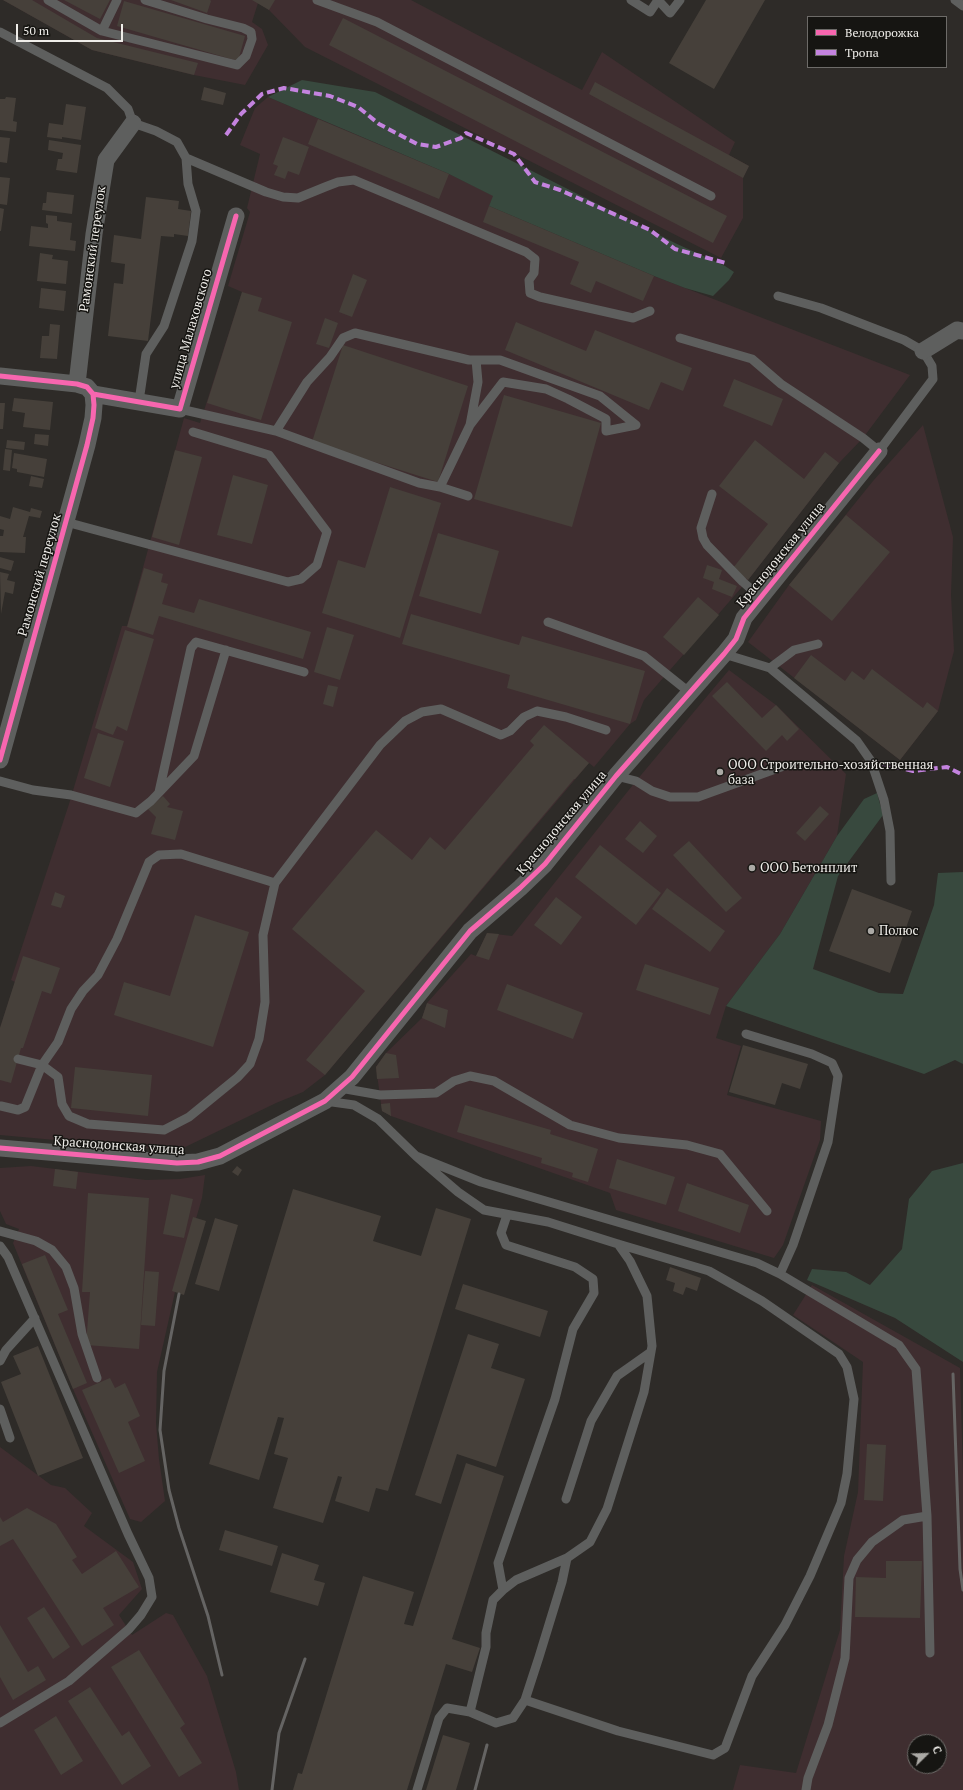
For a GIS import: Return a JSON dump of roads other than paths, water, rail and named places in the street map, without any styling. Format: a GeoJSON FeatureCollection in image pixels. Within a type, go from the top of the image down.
{"type":"FeatureCollection","features":[{"type":"Feature","properties":{"kind":"street","name":"Рамонский переулок"},"geometry":{"type":"LineString","coordinates":[[77,384],[94,234],[106,160],[133,124]]}},
{"type":"Feature","properties":{"kind":"street","name":"улица Малаховского"},"geometry":{"type":"LineString","coordinates":[[0,376],[77,384],[87,387],[93,394],[180,409],[236,216]]}},
{"type":"Feature","properties":{"kind":"street"},"geometry":{"type":"LineString","coordinates":[[923,351],[957,330],[963,331]]}},
{"type":"Feature","properties":{"kind":"street","name":"Рамонский переулок"},"geometry":{"type":"LineString","coordinates":[[0,760],[89,439],[94,405],[93,394]]}},
{"type":"Feature","properties":{"kind":"street","name":"Краснодонская улица"},"geometry":{"type":"LineString","coordinates":[[0,1148],[177,1163],[198,1162],[220,1156],[325,1101],[352,1077],[470,931],[520,888],[545,864],[616,776],[724,654],[736,639],[744,618],[760,597],[879,451]]}},
{"type":"Feature","properties":{"kind":"lane"},"geometry":{"type":"LineString","coordinates":[[48,0],[102,31],[237,65],[246,56],[252,39],[250,32],[243,28],[207,19],[145,0]]}},
{"type":"Feature","properties":{"kind":"lane"},"geometry":{"type":"LineString","coordinates":[[102,31],[117,0]]}},
{"type":"Feature","properties":{"kind":"lane"},"geometry":{"type":"LineString","coordinates":[[317,0],[377,22],[711,196]]}},
{"type":"Feature","properties":{"kind":"lane"},"geometry":{"type":"LineString","coordinates":[[631,0],[650,12],[658,0],[670,12],[680,0]]}},
{"type":"Feature","properties":{"kind":"lane"},"geometry":{"type":"LineString","coordinates":[[955,0],[963,6]]}},
{"type":"Feature","properties":{"kind":"lane"},"geometry":{"type":"LineString","coordinates":[[0,32],[107,88],[128,109],[133,124],[156,131],[177,142],[186,158],[188,184],[196,211],[192,241],[164,326],[146,354],[139,401]]}},
{"type":"Feature","properties":{"kind":"lane"},"geometry":{"type":"LineString","coordinates":[[186,158],[266,192],[283,197],[298,198],[325,186],[338,182],[354,180],[526,252],[535,259],[534,273],[529,280],[530,292],[540,297],[633,318],[650,311]]}},
{"type":"Feature","properties":{"kind":"lane"},"geometry":{"type":"LineString","coordinates":[[680,338],[752,359],[781,384],[863,438],[879,451],[933,379],[932,366],[923,351],[904,340],[821,308],[778,296]]}},
{"type":"Feature","properties":{"kind":"lane"},"geometry":{"type":"LineString","coordinates":[[276,431],[307,382],[330,357],[343,338],[355,333],[469,360],[500,360],[600,396],[636,425],[606,431],[606,419],[568,399],[546,389],[503,382],[470,425],[440,487]]}},
{"type":"Feature","properties":{"kind":"lane"},"geometry":{"type":"LineString","coordinates":[[470,425],[478,382],[476,360]]}},
{"type":"Feature","properties":{"kind":"lane"},"geometry":{"type":"LineString","coordinates":[[180,409],[276,431],[419,483],[440,487],[468,496]]}},
{"type":"Feature","properties":{"kind":"lane"},"geometry":{"type":"LineString","coordinates":[[66,522],[288,582],[301,579],[317,565],[327,532],[269,455],[193,432]]}},
{"type":"Feature","properties":{"kind":"lane"},"geometry":{"type":"LineString","coordinates":[[712,494],[701,528],[703,538],[707,545],[760,597]]}},
{"type":"Feature","properties":{"kind":"lane"},"geometry":{"type":"LineString","coordinates":[[548,622],[644,656],[689,692]]}},
{"type":"Feature","properties":{"kind":"lane"},"geometry":{"type":"LineString","coordinates":[[159,793],[191,648],[196,642],[304,672]]}},
{"type":"Feature","properties":{"kind":"lane"},"geometry":{"type":"LineString","coordinates":[[770,668],[794,650],[818,644]]}},
{"type":"Feature","properties":{"kind":"lane"},"geometry":{"type":"LineString","coordinates":[[0,781],[33,790],[71,795],[136,813],[159,793],[194,756],[226,650]]}},
{"type":"Feature","properties":{"kind":"lane"},"geometry":{"type":"LineString","coordinates":[[724,654],[770,668],[857,741],[871,762],[884,800],[890,831],[890,881]]}},
{"type":"Feature","properties":{"kind":"lane"},"geometry":{"type":"LineString","coordinates":[[18,1060],[42,1065],[58,1076],[62,1104],[69,1116],[88,1124],[164,1130],[189,1117],[238,1077],[250,1064],[259,1039],[265,1002],[263,935],[276,883],[380,745],[405,721],[422,712],[441,710],[500,735],[510,731],[524,717],[537,711],[566,717],[606,730]]}},
{"type":"Feature","properties":{"kind":"lane"},"geometry":{"type":"LineString","coordinates":[[616,776],[636,781],[652,791],[670,797],[698,797],[781,767]]}},
{"type":"Feature","properties":{"kind":"lane"},"geometry":{"type":"LineString","coordinates":[[1,1106],[18,1110],[25,1107],[42,1065],[58,1042],[71,1009],[83,991],[98,975],[117,939],[149,862],[159,855],[181,854],[276,883]]}},
{"type":"Feature","properties":{"kind":"lane"},"geometry":{"type":"LineString","coordinates":[[746,1034],[812,1054],[832,1063],[838,1076],[828,1142],[793,1245],[780,1274]]}},
{"type":"Feature","properties":{"kind":"lane"},"geometry":{"type":"LineString","coordinates":[[340,1088],[380,1095],[436,1093],[454,1081],[470,1076],[494,1081],[570,1125],[619,1138],[687,1145],[720,1154],[767,1211]]}},
{"type":"Feature","properties":{"kind":"lane"},"geometry":{"type":"LineString","coordinates":[[325,1101],[354,1105],[378,1119],[416,1156],[458,1192],[484,1210],[548,1222],[709,1271],[762,1301],[839,1354],[847,1367],[854,1399],[847,1474],[841,1503],[810,1576],[785,1625],[752,1676],[725,1748],[713,1755],[618,1731],[524,1700]]}},
{"type":"Feature","properties":{"kind":"lane"},"geometry":{"type":"LineString","coordinates":[[416,1156],[488,1184],[757,1263],[780,1274],[899,1345],[916,1369],[927,1516],[930,1653]]}},
{"type":"Feature","properties":{"kind":"lane"},"geometry":{"type":"LineString","coordinates":[[503,1590],[498,1563],[555,1398],[573,1329],[594,1293],[593,1279],[575,1267],[506,1245],[502,1234],[507,1215]]}},
{"type":"Feature","properties":{"kind":"lane"},"geometry":{"type":"LineString","coordinates":[[0,1231],[36,1241],[52,1250],[66,1267],[74,1288],[82,1334],[97,1378]]}},
{"type":"Feature","properties":{"kind":"lane"},"geometry":{"type":"LineString","coordinates":[[470,1712],[486,1647],[486,1633],[493,1600],[516,1580],[567,1558],[590,1542],[607,1509],[644,1392],[652,1346],[647,1296],[630,1261],[618,1244]]}},
{"type":"Feature","properties":{"kind":"lane"},"geometry":{"type":"LineString","coordinates":[[0,1246],[8,1257],[128,1534],[149,1578],[152,1597],[141,1614],[128,1629],[69,1681],[0,1723]]}},
{"type":"Feature","properties":{"kind":"lane"},"geometry":{"type":"LineString","coordinates":[[0,1361],[6,1350],[35,1318]]}},
{"type":"Feature","properties":{"kind":"lane"},"geometry":{"type":"LineString","coordinates":[[566,1499],[591,1421],[617,1376],[651,1352]]}},
{"type":"Feature","properties":{"kind":"lane"},"geometry":{"type":"LineString","coordinates":[[0,1409],[10,1438]]}},
{"type":"Feature","properties":{"kind":"lane"},"geometry":{"type":"LineString","coordinates":[[806,1790],[808,1778],[828,1725],[845,1658],[849,1578],[858,1560],[872,1542],[903,1520],[927,1516]]}},
{"type":"Feature","properties":{"kind":"lane"},"geometry":{"type":"LineString","coordinates":[[417,1790],[438,1718],[447,1708],[470,1712],[496,1723],[513,1718],[524,1700],[555,1605],[567,1558]]}},
{"type":"Feature","properties":{"kind":"railway"},"geometry":{"type":"LineString","coordinates":[[179,1294],[164,1371],[160,1430],[169,1490],[179,1528],[208,1616],[222,1675]]}},
{"type":"Feature","properties":{"kind":"railway"},"geometry":{"type":"LineString","coordinates":[[953,1374],[960,1569],[963,1590]]}},
{"type":"Feature","properties":{"kind":"railway"},"geometry":{"type":"LineString","coordinates":[[272,1790],[279,1733],[305,1659]]}},
{"type":"Feature","properties":{"kind":"railway"},"geometry":{"type":"LineString","coordinates":[[475,1790],[487,1745]]}},
{"type":"Feature","properties":{"kind":"place","name":"ООО Строительно-хозяйственная база"},"geometry":{"type":"Point","coordinates":[720,772]}},
{"type":"Feature","properties":{"kind":"place","name":"ООО Бетонплит"},"geometry":{"type":"Point","coordinates":[752,868]}},
{"type":"Feature","properties":{"kind":"place","name":"Полюс"},"geometry":{"type":"Point","coordinates":[871,931]}}]}
